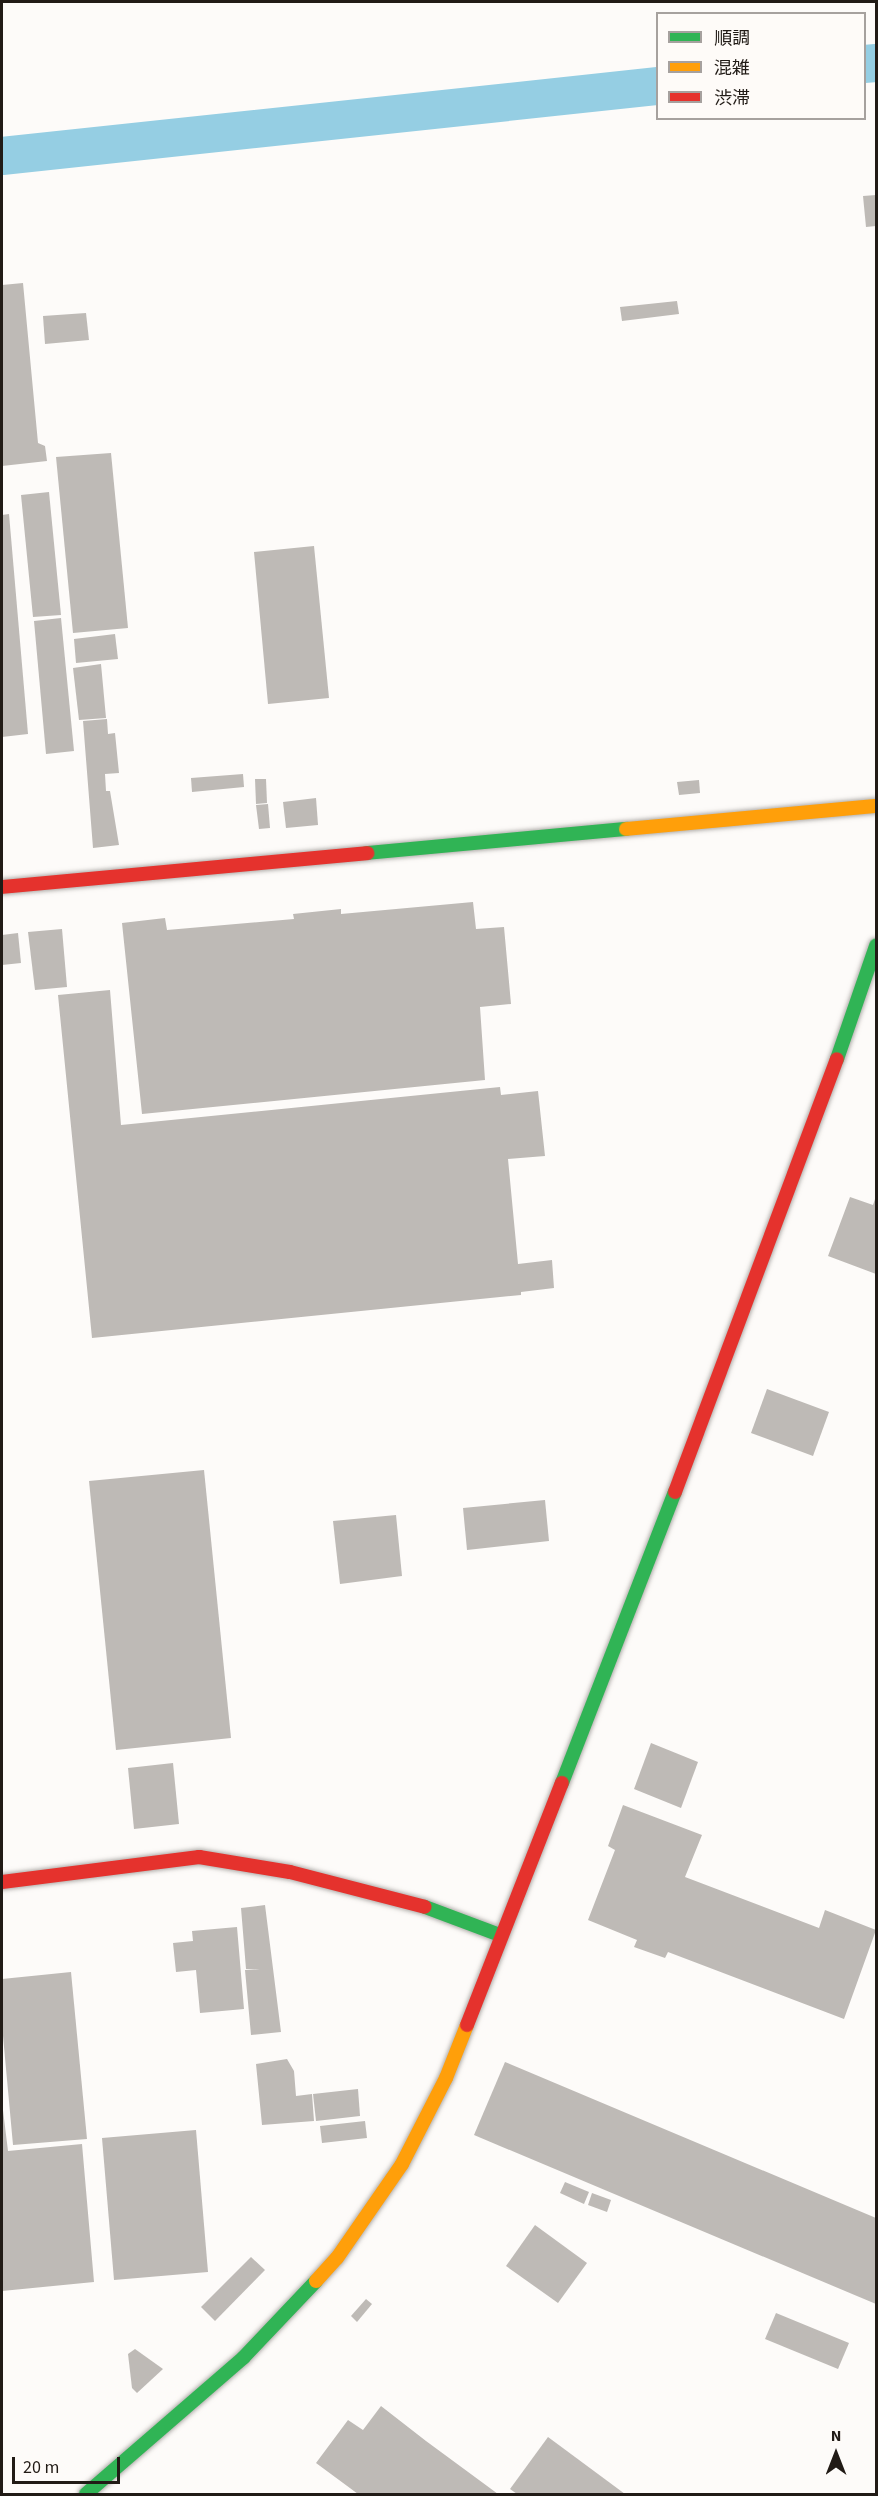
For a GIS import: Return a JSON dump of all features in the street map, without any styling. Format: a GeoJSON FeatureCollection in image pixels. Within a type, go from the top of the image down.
{"type":"FeatureCollection","features":[{"type":"Feature","properties":{"kind":"street"},"geometry":{"type":"LineString","coordinates":[[2,887],[876,806]]}},
{"type":"Feature","properties":{"kind":"street"},"geometry":{"type":"LineString","coordinates":[[86,2494],[243,2358],[337,2258],[402,2164],[446,2078],[500,1935],[651,1556],[806,1147],[876,946]]}},
{"type":"Feature","properties":{"kind":"street"},"geometry":{"type":"LineString","coordinates":[[2,1882],[199,1857],[290,1872],[404,1899],[500,1935]]}},
{"type":"Feature","properties":{"kind":"building"},"geometry":{"type":"Polygon","coordinates":[[[876,195],[876,226],[866,227],[863,196],[876,195]]]}},
{"type":"Feature","properties":{"kind":"building"},"geometry":{"type":"Polygon","coordinates":[[[23,283],[38,443],[45,446],[47,461],[2,466],[2,285],[23,283]]]}},
{"type":"Feature","properties":{"kind":"building"},"geometry":{"type":"Polygon","coordinates":[[[677,301],[679,314],[622,321],[620,307],[677,301]]]}},
{"type":"Feature","properties":{"kind":"building"},"geometry":{"type":"Polygon","coordinates":[[[86,313],[89,340],[45,344],[43,316],[86,313]]]}},
{"type":"Feature","properties":{"kind":"building"},"geometry":{"type":"Polygon","coordinates":[[[111,453],[128,628],[73,633],[56,457],[111,453]]]}},
{"type":"Feature","properties":{"kind":"building"},"geometry":{"type":"Polygon","coordinates":[[[49,492],[61,615],[33,617],[21,495],[49,492]]]}},
{"type":"Feature","properties":{"kind":"building"},"geometry":{"type":"Polygon","coordinates":[[[9,514],[28,734],[2,737],[2,515],[9,514]]]}},
{"type":"Feature","properties":{"kind":"building"},"geometry":{"type":"Polygon","coordinates":[[[314,546],[329,698],[268,704],[254,552],[314,546]]]}},
{"type":"Feature","properties":{"kind":"building"},"geometry":{"type":"Polygon","coordinates":[[[61,618],[74,751],[46,754],[34,621],[61,618]]]}},
{"type":"Feature","properties":{"kind":"building"},"geometry":{"type":"Polygon","coordinates":[[[115,634],[118,659],[76,663],[74,639],[115,634]]]}},
{"type":"Feature","properties":{"kind":"building"},"geometry":{"type":"Polygon","coordinates":[[[101,664],[106,718],[79,720],[73,668],[101,664]]]}},
{"type":"Feature","properties":{"kind":"building"},"geometry":{"type":"Polygon","coordinates":[[[107,719],[108,734],[115,733],[119,773],[105,774],[106,791],[110,791],[119,845],[93,848],[83,721],[107,719]]]}},
{"type":"Feature","properties":{"kind":"building"},"geometry":{"type":"Polygon","coordinates":[[[243,774],[244,787],[192,792],[191,778],[243,774]]]}},
{"type":"Feature","properties":{"kind":"building"},"geometry":{"type":"Polygon","coordinates":[[[255,779],[266,779],[267,803],[256,804],[255,779]]]}},
{"type":"Feature","properties":{"kind":"building"},"geometry":{"type":"Polygon","coordinates":[[[699,780],[700,793],[679,795],[677,782],[699,780]]]}},
{"type":"Feature","properties":{"kind":"building"},"geometry":{"type":"Polygon","coordinates":[[[316,798],[318,825],[286,828],[283,802],[316,798]]]}},
{"type":"Feature","properties":{"kind":"building"},"geometry":{"type":"Polygon","coordinates":[[[268,804],[270,828],[259,829],[256,805],[268,804]]]}},
{"type":"Feature","properties":{"kind":"building"},"geometry":{"type":"Polygon","coordinates":[[[473,902],[476,929],[504,927],[511,1004],[480,1007],[485,1080],[142,1114],[122,923],[165,918],[167,930],[294,919],[293,914],[341,909],[341,914],[473,902]]]}},
{"type":"Feature","properties":{"kind":"building"},"geometry":{"type":"Polygon","coordinates":[[[62,929],[67,987],[35,990],[28,932],[62,929]]]}},
{"type":"Feature","properties":{"kind":"building"},"geometry":{"type":"Polygon","coordinates":[[[18,933],[21,963],[2,965],[2,935],[18,933]]]}},
{"type":"Feature","properties":{"kind":"building"},"geometry":{"type":"Polygon","coordinates":[[[110,990],[121,1125],[500,1087],[501,1095],[538,1091],[545,1156],[508,1159],[518,1264],[552,1260],[554,1288],[521,1292],[521,1295],[92,1338],[58,995],[110,990]]]}},
{"type":"Feature","properties":{"kind":"building"},"geometry":{"type":"Polygon","coordinates":[[[876,1196],[876,1274],[828,1256],[850,1197],[873,1205],[876,1196]]]}},
{"type":"Feature","properties":{"kind":"building"},"geometry":{"type":"Polygon","coordinates":[[[767,1389],[829,1412],[813,1456],[751,1433],[767,1389]]]}},
{"type":"Feature","properties":{"kind":"building"},"geometry":{"type":"Polygon","coordinates":[[[204,1470],[231,1738],[116,1750],[89,1481],[204,1470]]]}},
{"type":"Feature","properties":{"kind":"building"},"geometry":{"type":"Polygon","coordinates":[[[545,1500],[549,1541],[467,1550],[463,1508],[545,1500]]]}},
{"type":"Feature","properties":{"kind":"building"},"geometry":{"type":"Polygon","coordinates":[[[396,1515],[402,1576],[340,1584],[333,1521],[396,1515]]]}},
{"type":"Feature","properties":{"kind":"building"},"geometry":{"type":"Polygon","coordinates":[[[651,1743],[698,1762],[681,1808],[634,1789],[651,1743]]]}},
{"type":"Feature","properties":{"kind":"building"},"geometry":{"type":"Polygon","coordinates":[[[173,1763],[179,1824],[134,1829],[128,1768],[173,1763]]]}},
{"type":"Feature","properties":{"kind":"building"},"geometry":{"type":"Polygon","coordinates":[[[623,1805],[702,1835],[685,1877],[819,1928],[825,1910],[876,1930],[844,2019],[668,1952],[665,1958],[634,1947],[637,1940],[588,1920],[615,1850],[608,1846],[623,1805]]]}},
{"type":"Feature","properties":{"kind":"building"},"geometry":{"type":"Polygon","coordinates":[[[265,1905],[281,2032],[251,2035],[245,1970],[260,1969],[246,1969],[241,1908],[265,1905]]]}},
{"type":"Feature","properties":{"kind":"building"},"geometry":{"type":"Polygon","coordinates":[[[237,1927],[244,2009],[200,2013],[196,1970],[176,1972],[173,1943],[193,1941],[192,1931],[237,1927]]]}},
{"type":"Feature","properties":{"kind":"building"},"geometry":{"type":"Polygon","coordinates":[[[71,1972],[87,2139],[13,2145],[2,2025],[2,1979],[71,1972]]]}},
{"type":"Feature","properties":{"kind":"building"},"geometry":{"type":"Polygon","coordinates":[[[287,2059],[294,2071],[296,2096],[312,2094],[314,2121],[262,2125],[256,2064],[287,2059]]]}},
{"type":"Feature","properties":{"kind":"building"},"geometry":{"type":"Polygon","coordinates":[[[505,2062],[876,2218],[876,2304],[474,2135],[505,2062]]]}},
{"type":"Feature","properties":{"kind":"building"},"geometry":{"type":"Polygon","coordinates":[[[358,2089],[360,2116],[316,2121],[313,2094],[358,2089]]]}},
{"type":"Feature","properties":{"kind":"building"},"geometry":{"type":"Polygon","coordinates":[[[2,2102],[8,2151],[82,2144],[94,2282],[2,2291],[2,2102]]]}},
{"type":"Feature","properties":{"kind":"building"},"geometry":{"type":"Polygon","coordinates":[[[365,2121],[367,2138],[322,2143],[320,2126],[365,2121]]]}},
{"type":"Feature","properties":{"kind":"building"},"geometry":{"type":"Polygon","coordinates":[[[196,2130],[208,2272],[114,2280],[102,2138],[196,2130]]]}},
{"type":"Feature","properties":{"kind":"building"},"geometry":{"type":"Polygon","coordinates":[[[565,2182],[589,2192],[584,2204],[560,2193],[565,2182]]]}},
{"type":"Feature","properties":{"kind":"building"},"geometry":{"type":"Polygon","coordinates":[[[592,2193],[611,2200],[607,2212],[588,2205],[592,2193]]]}},
{"type":"Feature","properties":{"kind":"building"},"geometry":{"type":"Polygon","coordinates":[[[535,2225],[587,2263],[558,2303],[506,2266],[535,2225]]]}},
{"type":"Feature","properties":{"kind":"building"},"geometry":{"type":"Polygon","coordinates":[[[251,2257],[265,2270],[215,2321],[201,2307],[251,2257]]]}},
{"type":"Feature","properties":{"kind":"building"},"geometry":{"type":"Polygon","coordinates":[[[366,2299],[372,2304],[357,2322],[351,2316],[366,2299]]]}},
{"type":"Feature","properties":{"kind":"building"},"geometry":{"type":"Polygon","coordinates":[[[776,2313],[849,2343],[838,2369],[765,2339],[776,2313]]]}},
{"type":"Feature","properties":{"kind":"building"},"geometry":{"type":"Polygon","coordinates":[[[135,2349],[163,2369],[137,2393],[132,2388],[128,2354],[135,2349]]]}},
{"type":"Feature","properties":{"kind":"building"},"geometry":{"type":"Polygon","coordinates":[[[381,2406],[498,2494],[358,2494],[316,2463],[348,2420],[363,2430],[381,2406]]]}},
{"type":"Feature","properties":{"kind":"building"},"geometry":{"type":"Polygon","coordinates":[[[548,2437],[625,2494],[517,2494],[510,2489],[548,2437]]]}},
{"type":"Feature","properties":{"kind":"waterway"},"geometry":{"type":"LineString","coordinates":[[866,64],[876,63]]}},
{"type":"Feature","properties":{"kind":"waterway"},"geometry":{"type":"LineString","coordinates":[[2,156],[656,86]]}},
{"type":"Feature","properties":{"kind":"traffic: fast"},"geometry":{"type":"LineString","coordinates":[[367,853],[626,829]]}},
{"type":"Feature","properties":{"kind":"traffic: fast"},"geometry":{"type":"LineString","coordinates":[[837,1059],[876,946]]}},
{"type":"Feature","properties":{"kind":"traffic: fast"},"geometry":{"type":"LineString","coordinates":[[562,1783],[675,1492]]}},
{"type":"Feature","properties":{"kind":"traffic: fast"},"geometry":{"type":"LineString","coordinates":[[425,1907],[500,1935]]}},
{"type":"Feature","properties":{"kind":"traffic: fast"},"geometry":{"type":"LineString","coordinates":[[86,2494],[243,2358],[316,2281]]}},
{"type":"Feature","properties":{"kind":"traffic: slow"},"geometry":{"type":"LineString","coordinates":[[626,829],[876,806]]}},
{"type":"Feature","properties":{"kind":"traffic: slow"},"geometry":{"type":"LineString","coordinates":[[316,2281],[337,2258],[402,2164],[446,2078],[467,2025]]}},
{"type":"Feature","properties":{"kind":"traffic: jam"},"geometry":{"type":"LineString","coordinates":[[2,887],[367,853]]}},
{"type":"Feature","properties":{"kind":"traffic: jam"},"geometry":{"type":"LineString","coordinates":[[675,1492],[837,1059]]}},
{"type":"Feature","properties":{"kind":"traffic: jam"},"geometry":{"type":"LineString","coordinates":[[467,2025],[562,1783]]}},
{"type":"Feature","properties":{"kind":"traffic: jam"},"geometry":{"type":"LineString","coordinates":[[2,1882],[199,1857],[290,1872],[425,1907]]}}]}
